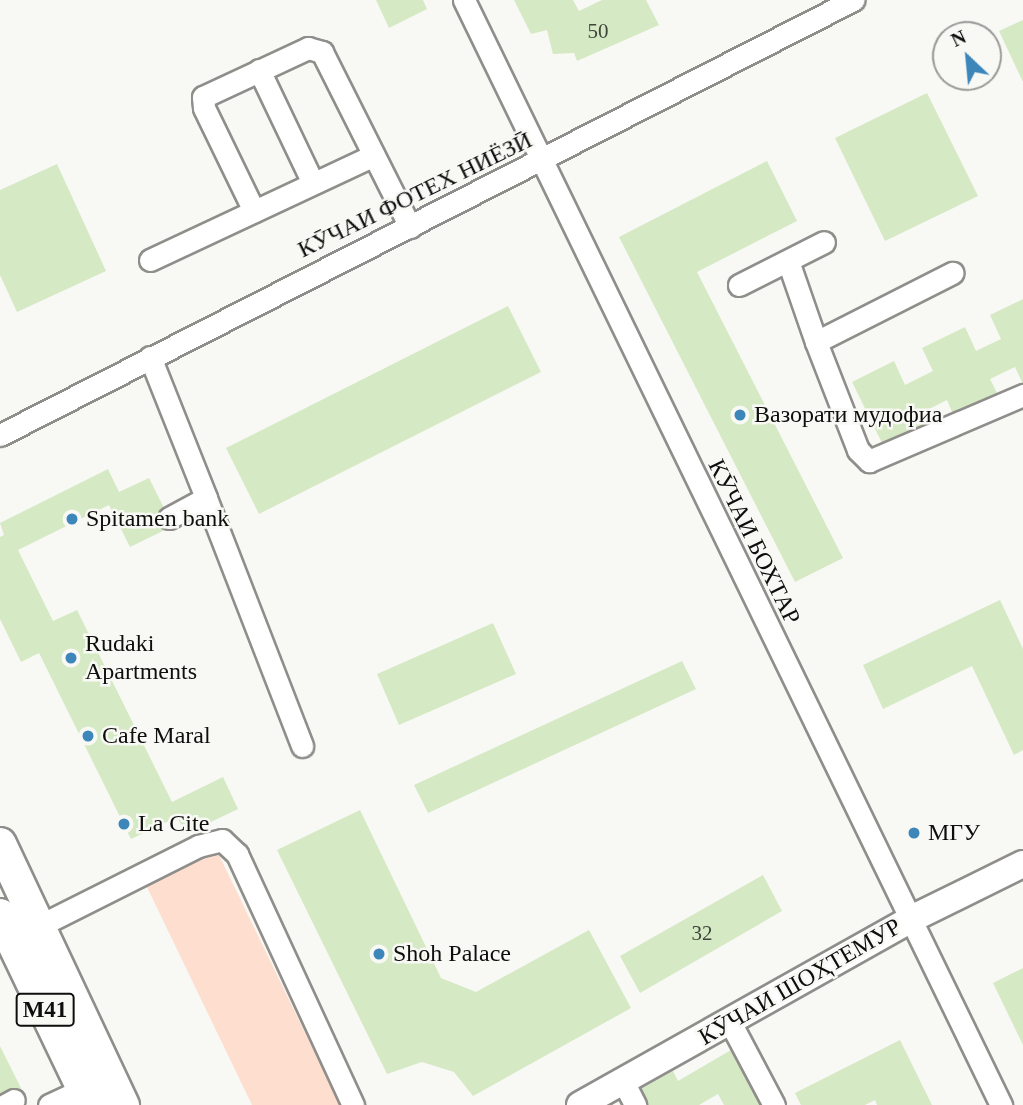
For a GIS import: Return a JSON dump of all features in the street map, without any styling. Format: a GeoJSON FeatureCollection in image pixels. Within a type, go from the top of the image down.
{"type":"FeatureCollection","features":[{"type":"Feature","properties":{"kind":"highway","name":"M41"},"geometry":{"type":"LineString","coordinates":[[0,844],[123,1105]]}},
{"type":"Feature","properties":{"kind":"highway","name":"M41"},"geometry":{"type":"LineString","coordinates":[[0,915],[87,1097]]}},
{"type":"Feature","properties":{"kind":"main road","name":"КӮЧАИ ШОҲТЕМУР"},"geometry":{"type":"LineString","coordinates":[[580,1105],[629,1094],[730,1022],[909,920],[1023,864]]}},
{"type":"Feature","properties":{"kind":"street","name":"КӮЧАИ БОХТАР"},"geometry":{"type":"LineString","coordinates":[[464,0],[1001,1105]]}},
{"type":"Feature","properties":{"kind":"street","name":"КӮЧАИ ФОТЕХ НИЁЗӢ"},"geometry":{"type":"LineString","coordinates":[[0,435],[541,162],[853,0]]}},
{"type":"Feature","properties":{"kind":"street"},"geometry":{"type":"LineString","coordinates":[[254,211],[204,108],[204,97],[308,48],[322,52],[410,227]]}},
{"type":"Feature","properties":{"kind":"street"},"geometry":{"type":"LineString","coordinates":[[258,70],[313,183]]}},
{"type":"Feature","properties":{"kind":"street"},"geometry":{"type":"LineString","coordinates":[[149,260],[374,155]]}},
{"type":"Feature","properties":{"kind":"street"},"geometry":{"type":"LineString","coordinates":[[739,285],[824,242]]}},
{"type":"Feature","properties":{"kind":"street"},"geometry":{"type":"LineString","coordinates":[[788,261],[858,450],[869,461],[1023,395]]}},
{"type":"Feature","properties":{"kind":"street"},"geometry":{"type":"LineString","coordinates":[[816,342],[952,273]]}},
{"type":"Feature","properties":{"kind":"street"},"geometry":{"type":"LineString","coordinates":[[150,357],[302,746]]}},
{"type":"Feature","properties":{"kind":"street"},"geometry":{"type":"LineString","coordinates":[[169,517],[206,498]]}},
{"type":"Feature","properties":{"kind":"street"},"geometry":{"type":"LineString","coordinates":[[39,926],[198,846],[222,840],[237,854],[353,1105]]}},
{"type":"Feature","properties":{"kind":"street"},"geometry":{"type":"LineString","coordinates":[[730,1022],[774,1105]]}},
{"type":"Feature","properties":{"kind":"street"},"geometry":{"type":"LineString","coordinates":[[49,1105],[87,1097]]}},
{"type":"Feature","properties":{"kind":"shaded area"},"geometry":{"type":"Polygon","coordinates":[[[217,851],[340,1105],[252,1105],[146,885],[217,851]]]}},
{"type":"Feature","properties":{"kind":"building"},"geometry":{"type":"Polygon","coordinates":[[[376,0],[423,0],[427,9],[389,28],[376,0]]]}},
{"type":"Feature","properties":{"kind":"building"},"geometry":{"type":"Polygon","coordinates":[[[514,0],[573,0],[579,11],[602,0],[646,0],[659,25],[577,61],[574,53],[553,54],[547,30],[531,34],[514,0]]]}},
{"type":"Feature","properties":{"kind":"building"},"geometry":{"type":"Polygon","coordinates":[[[1023,20],[1023,82],[1002,37],[1002,30],[1023,20]]]}},
{"type":"Feature","properties":{"kind":"building"},"geometry":{"type":"Polygon","coordinates":[[[927,93],[978,196],[885,241],[835,138],[927,93]]]}},
{"type":"Feature","properties":{"kind":"building","name":"Вазорати мудофиа"},"geometry":{"type":"Polygon","coordinates":[[[767,161],[797,221],[697,272],[843,558],[795,582],[619,237],[767,161]]]}},
{"type":"Feature","properties":{"kind":"building"},"geometry":{"type":"Polygon","coordinates":[[[57,164],[106,271],[17,312],[0,275],[0,190],[57,164]]]}},
{"type":"Feature","properties":{"kind":"building"},"geometry":{"type":"Polygon","coordinates":[[[1023,299],[1023,384],[1015,367],[990,379],[997,393],[953,414],[947,400],[919,414],[926,427],[884,447],[852,382],[894,361],[905,385],[933,371],[922,348],[965,327],[976,351],[1001,339],[990,315],[1023,299]]]}},
{"type":"Feature","properties":{"kind":"building"},"geometry":{"type":"Polygon","coordinates":[[[508,306],[541,372],[259,514],[226,448],[508,306]]]}},
{"type":"Feature","properties":{"kind":"building","name":"Rudaki Apartments"},"geometry":{"type":"Polygon","coordinates":[[[108,469],[119,492],[149,478],[173,526],[130,547],[109,505],[18,550],[53,621],[77,610],[172,802],[223,777],[238,809],[186,834],[177,817],[131,839],[39,653],[21,662],[0,619],[0,537],[4,535],[0,523],[108,469]]]}},
{"type":"Feature","properties":{"kind":"building"},"geometry":{"type":"Polygon","coordinates":[[[1000,600],[1023,649],[1023,750],[1014,755],[972,666],[883,709],[863,665],[1000,600]]]}},
{"type":"Feature","properties":{"kind":"building"},"geometry":{"type":"Polygon","coordinates":[[[493,623],[516,674],[399,725],[377,674],[493,623]]]}},
{"type":"Feature","properties":{"kind":"building"},"geometry":{"type":"Polygon","coordinates":[[[682,661],[696,689],[428,813],[414,785],[682,661]]]}},
{"type":"Feature","properties":{"kind":"building","name":"Shoh Palace"},"geometry":{"type":"Polygon","coordinates":[[[360,810],[441,978],[476,992],[589,930],[631,1008],[473,1096],[454,1072],[422,1062],[387,1074],[277,850],[360,810]]]}},
{"type":"Feature","properties":{"kind":"building"},"geometry":{"type":"Polygon","coordinates":[[[763,875],[782,911],[640,993],[620,956],[763,875]]]}},
{"type":"Feature","properties":{"kind":"building"},"geometry":{"type":"Polygon","coordinates":[[[1023,968],[1023,1045],[993,983],[1023,968]]]}},
{"type":"Feature","properties":{"kind":"building"},"geometry":{"type":"Polygon","coordinates":[[[900,1040],[932,1105],[877,1105],[875,1100],[865,1105],[801,1105],[795,1093],[900,1040]]]}},
{"type":"Feature","properties":{"kind":"building"},"geometry":{"type":"Polygon","coordinates":[[[0,1046],[22,1090],[0,1100],[0,1046]]]}},
{"type":"Feature","properties":{"kind":"building"},"geometry":{"type":"Polygon","coordinates":[[[731,1050],[762,1105],[724,1105],[718,1094],[699,1105],[645,1105],[637,1091],[673,1071],[678,1081],[731,1050]]]}},
{"type":"Feature","properties":{"kind":"place","name":"Вазорати мудофиа"},"geometry":{"type":"Point","coordinates":[740,415]}},
{"type":"Feature","properties":{"kind":"place","name":"Spitamen bank"},"geometry":{"type":"Point","coordinates":[72,519]}},
{"type":"Feature","properties":{"kind":"place","name":"Rudaki Apartments"},"geometry":{"type":"Point","coordinates":[71,658]}},
{"type":"Feature","properties":{"kind":"place","name":"Cafe Maral"},"geometry":{"type":"Point","coordinates":[88,736]}},
{"type":"Feature","properties":{"kind":"place","name":"La Cite"},"geometry":{"type":"Point","coordinates":[124,824]}},
{"type":"Feature","properties":{"kind":"place","name":"МГУ"},"geometry":{"type":"Point","coordinates":[914,833]}},
{"type":"Feature","properties":{"kind":"place","name":"Shoh Palace"},"geometry":{"type":"Point","coordinates":[379,954]}}]}
